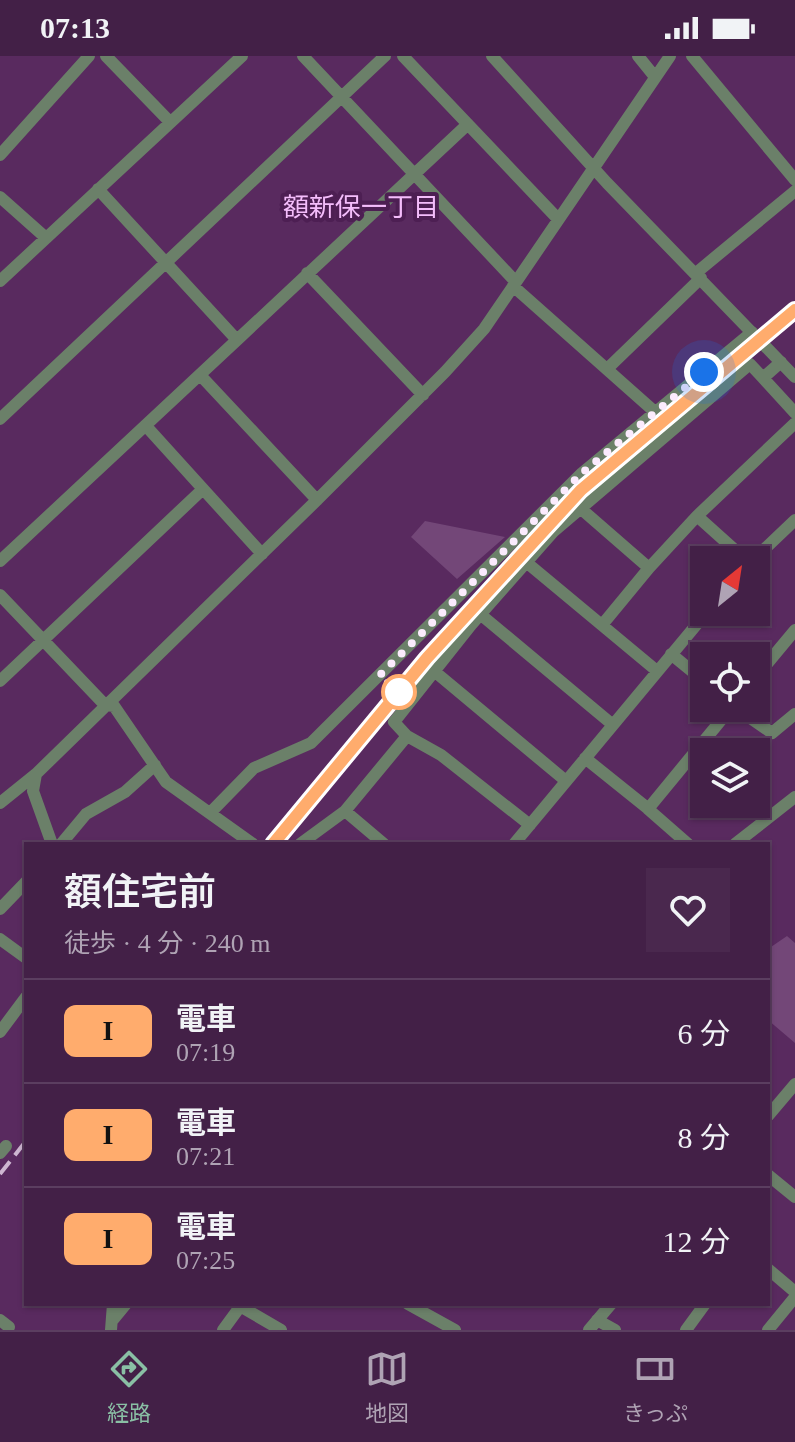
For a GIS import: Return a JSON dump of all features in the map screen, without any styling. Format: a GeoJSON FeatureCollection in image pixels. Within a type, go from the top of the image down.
{"type":"FeatureCollection","features":[{"type":"Feature","properties":{"kind":"street"},"geometry":{"type":"LineString","coordinates":[[0,155],[89,56]]}},
{"type":"Feature","properties":{"kind":"street"},"geometry":{"type":"LineString","coordinates":[[106,56],[170,122]]}},
{"type":"Feature","properties":{"kind":"street"},"geometry":{"type":"LineString","coordinates":[[303,56],[514,284],[655,412]]}},
{"type":"Feature","properties":{"kind":"street"},"geometry":{"type":"LineString","coordinates":[[0,419],[385,56]]}},
{"type":"Feature","properties":{"kind":"street"},"geometry":{"type":"LineString","coordinates":[[403,56],[558,219]]}},
{"type":"Feature","properties":{"kind":"street"},"geometry":{"type":"LineString","coordinates":[[492,56],[593,168],[795,377]]}},
{"type":"Feature","properties":{"kind":"street"},"geometry":{"type":"LineString","coordinates":[[638,56],[655,77]]}},
{"type":"Feature","properties":{"kind":"street"},"geometry":{"type":"LineString","coordinates":[[0,803],[36,774],[262,554],[423,395],[484,329],[670,56]]}},
{"type":"Feature","properties":{"kind":"street"},"geometry":{"type":"LineString","coordinates":[[692,56],[795,180]]}},
{"type":"Feature","properties":{"kind":"street"},"geometry":{"type":"LineString","coordinates":[[0,281],[236,58]]}},
{"type":"Feature","properties":{"kind":"street"},"geometry":{"type":"LineString","coordinates":[[0,561],[468,124]]}},
{"type":"Feature","properties":{"kind":"street"},"geometry":{"type":"LineString","coordinates":[[98,189],[237,340]]}},
{"type":"Feature","properties":{"kind":"street"},"geometry":{"type":"LineString","coordinates":[[608,368],[698,276],[795,191]]}},
{"type":"Feature","properties":{"kind":"street"},"geometry":{"type":"LineString","coordinates":[[0,197],[45,237]]}},
{"type":"Feature","properties":{"kind":"street"},"geometry":{"type":"LineString","coordinates":[[307,273],[423,395]]}},
{"type":"Feature","properties":{"kind":"street"},"geometry":{"type":"LineString","coordinates":[[210,813],[254,768],[311,743],[582,473],[752,332]]}},
{"type":"Feature","properties":{"kind":"street"},"geometry":{"type":"LineString","coordinates":[[763,378],[781,362]]}},
{"type":"Feature","properties":{"kind":"street"},"geometry":{"type":"LineString","coordinates":[[530,825],[441,755],[407,736],[394,722],[480,614],[553,532],[750,364],[795,413]]}},
{"type":"Feature","properties":{"kind":"street"},"geometry":{"type":"LineString","coordinates":[[201,376],[317,500]]}},
{"type":"Feature","properties":{"kind":"street"},"geometry":{"type":"LineString","coordinates":[[602,625],[697,516],[795,423]]}},
{"type":"Feature","properties":{"kind":"street"},"geometry":{"type":"LineString","coordinates":[[146,426],[262,554]]}},
{"type":"Feature","properties":{"kind":"street"},"geometry":{"type":"LineString","coordinates":[[0,681],[203,489]]}},
{"type":"Feature","properties":{"kind":"street"},"geometry":{"type":"LineString","coordinates":[[580,508],[649,568]]}},
{"type":"Feature","properties":{"kind":"street"},"geometry":{"type":"LineString","coordinates":[[697,516],[730,546]]}},
{"type":"Feature","properties":{"kind":"street"},"geometry":{"type":"LineString","coordinates":[[768,546],[795,520]]}},
{"type":"Feature","properties":{"kind":"street"},"geometry":{"type":"LineString","coordinates":[[526,562],[657,671]]}},
{"type":"Feature","properties":{"kind":"street"},"geometry":{"type":"LineString","coordinates":[[0,595],[105,705],[114,706],[166,782],[250,842]]}},
{"type":"Feature","properties":{"kind":"street"},"geometry":{"type":"LineString","coordinates":[[480,614],[613,725]]}},
{"type":"Feature","properties":{"kind":"street"},"geometry":{"type":"LineString","coordinates":[[516,842],[695,626]]}},
{"type":"Feature","properties":{"kind":"street"},"geometry":{"type":"LineString","coordinates":[[770,660],[795,630]]}},
{"type":"Feature","properties":{"kind":"street"},"geometry":{"type":"LineString","coordinates":[[671,654],[690,670]]}},
{"type":"Feature","properties":{"kind":"street"},"geometry":{"type":"LineString","coordinates":[[434,671],[566,781]]}},
{"type":"Feature","properties":{"kind":"street"},"geometry":{"type":"LineString","coordinates":[[755,722],[772,733],[795,714]]}},
{"type":"Feature","properties":{"kind":"street"},"geometry":{"type":"LineString","coordinates":[[708,738],[722,722]]}},
{"type":"Feature","properties":{"kind":"street"},"geometry":{"type":"LineString","coordinates":[[302,842],[345,811],[407,736]]}},
{"type":"Feature","properties":{"kind":"street"},"geometry":{"type":"LineString","coordinates":[[585,758],[686,842]]}},
{"type":"Feature","properties":{"kind":"street"},"geometry":{"type":"LineString","coordinates":[[651,811],[648,809],[690,758]]}},
{"type":"Feature","properties":{"kind":"street"},"geometry":{"type":"LineString","coordinates":[[63,842],[86,814],[125,792],[155,765]]}},
{"type":"Feature","properties":{"kind":"street"},"geometry":{"type":"LineString","coordinates":[[36,774],[33,791],[51,842]]}},
{"type":"Feature","properties":{"kind":"street"},"geometry":{"type":"LineString","coordinates":[[738,842],[795,797]]}},
{"type":"Feature","properties":{"kind":"street"},"geometry":{"type":"LineString","coordinates":[[345,811],[382,842]]}},
{"type":"Feature","properties":{"kind":"street"},"geometry":{"type":"LineString","coordinates":[[0,909],[24,884]]}},
{"type":"Feature","properties":{"kind":"street"},"geometry":{"type":"LineString","coordinates":[[0,939],[24,957]]}},
{"type":"Feature","properties":{"kind":"street"},"geometry":{"type":"LineString","coordinates":[[0,1032],[24,1000]]}},
{"type":"Feature","properties":{"kind":"street"},"geometry":{"type":"LineString","coordinates":[[770,1114],[795,1084]]}},
{"type":"Feature","properties":{"kind":"street"},"geometry":{"type":"LineString","coordinates":[[784,1097],[795,1107]]}},
{"type":"Feature","properties":{"kind":"street"},"geometry":{"type":"LineString","coordinates":[[770,1177],[795,1197]]}},
{"type":"Feature","properties":{"kind":"street"},"geometry":{"type":"LineString","coordinates":[[768,1330],[795,1294],[770,1271]]}},
{"type":"Feature","properties":{"kind":"street"},"geometry":{"type":"LineString","coordinates":[[111,1325],[125,1306]]}},
{"type":"Feature","properties":{"kind":"street"},"geometry":{"type":"LineString","coordinates":[[223,1330],[240,1306]]}},
{"type":"Feature","properties":{"kind":"street"},"geometry":{"type":"LineString","coordinates":[[243,1306],[281,1330]]}},
{"type":"Feature","properties":{"kind":"street"},"geometry":{"type":"LineString","coordinates":[[412,1306],[455,1330]]}},
{"type":"Feature","properties":{"kind":"street"},"geometry":{"type":"LineString","coordinates":[[609,1306],[593,1325],[615,1330]]}},
{"type":"Feature","properties":{"kind":"street"},"geometry":{"type":"LineString","coordinates":[[686,1330],[704,1306]]}},
{"type":"Feature","properties":{"kind":"shaded area"},"geometry":{"type":"Polygon","coordinates":[[[425,521],[505,537],[457,579],[411,537],[425,521]]]}},
{"type":"Feature","properties":{"kind":"shaded area"},"geometry":{"type":"Polygon","coordinates":[[[787,936],[795,943],[795,1043],[770,1022],[770,948],[787,936]]]}},
{"type":"Feature","properties":{"kind":"railway"},"geometry":{"type":"LineString","coordinates":[[275,842],[427,658],[581,490],[795,310]]}},
{"type":"Feature","properties":{"kind":"railway"},"geometry":{"type":"LineString","coordinates":[[0,1174],[24,1144]]}},
{"type":"Feature","properties":{"kind":"train","name":"I"},"geometry":{"type":"LineString","coordinates":[[275,842],[427,658],[581,490],[795,310]]}},
{"type":"Feature","properties":{"kind":"district","name":"額新保一丁目"},"geometry":{"type":"Point","coordinates":[361,207]}},
{"type":"Feature","properties":{"kind":"route"},"geometry":{"type":"LineString","coordinates":[[399,692],[379,676],[582,473],[704,372]]}}]}
